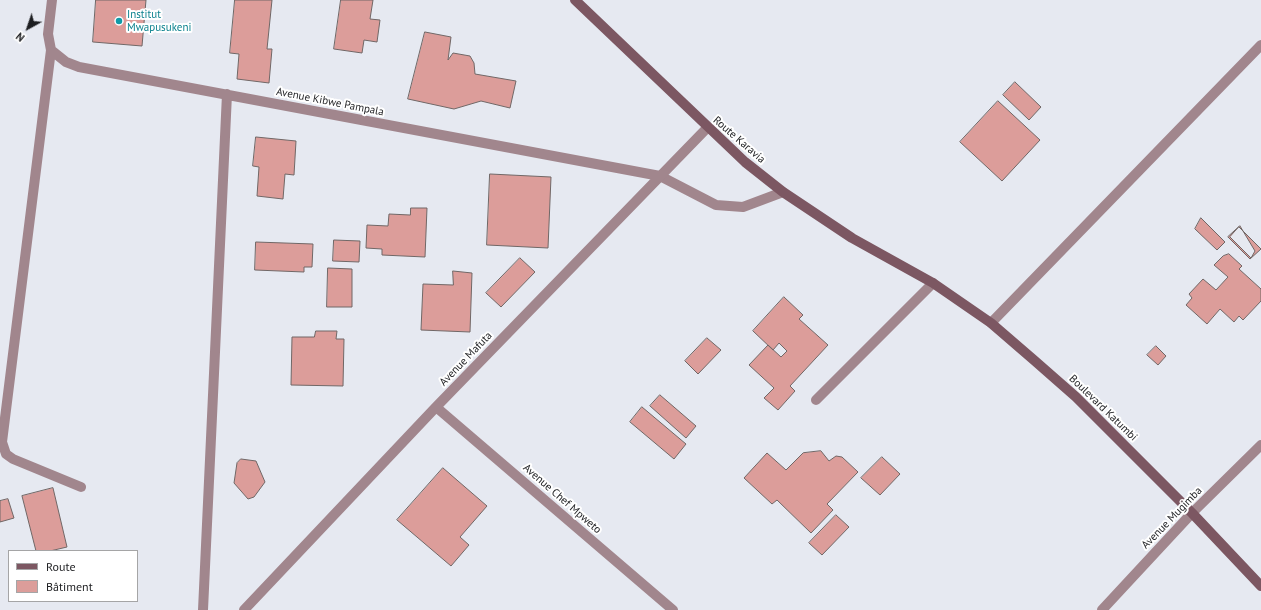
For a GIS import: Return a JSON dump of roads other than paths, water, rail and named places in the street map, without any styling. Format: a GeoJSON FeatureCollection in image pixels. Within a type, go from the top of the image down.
{"type":"FeatureCollection","features":[{"type":"Feature","properties":{"kind":"street"},"geometry":{"type":"LineString","coordinates":[[52,0],[48,34],[51,50],[1,433],[3,448],[6,454],[13,459],[81,487]]}},
{"type":"Feature","properties":{"kind":"street","name":"Route Karavia"},"geometry":{"type":"LineString","coordinates":[[575,0],[707,128],[745,162],[783,192],[852,238],[910,270]]}},
{"type":"Feature","properties":{"kind":"street"},"geometry":{"type":"LineString","coordinates":[[991,324],[1261,45]]}},
{"type":"Feature","properties":{"kind":"street","name":"Avenue Kibwe Pampala"},"geometry":{"type":"LineString","coordinates":[[51,50],[66,62],[79,67],[660,176],[716,205],[743,207],[783,192]]}},
{"type":"Feature","properties":{"kind":"street"},"geometry":{"type":"LineString","coordinates":[[203,610],[227,94]]}},
{"type":"Feature","properties":{"kind":"street","name":"Avenue Mafuta"},"geometry":{"type":"LineString","coordinates":[[244,610],[436,406],[707,128]]}},
{"type":"Feature","properties":{"kind":"street","name":"Boulevard Katumbi"},"geometry":{"type":"LineString","coordinates":[[910,270],[933,283],[991,324],[1076,397],[1192,513],[1261,586]]}},
{"type":"Feature","properties":{"kind":"street"},"geometry":{"type":"LineString","coordinates":[[816,400],[933,283]]}},
{"type":"Feature","properties":{"kind":"street","name":"Avenue Chef Mpweto"},"geometry":{"type":"LineString","coordinates":[[436,406],[673,610]]}},
{"type":"Feature","properties":{"kind":"street","name":"Avenue Mugimba"},"geometry":{"type":"LineString","coordinates":[[1102,610],[1192,513],[1261,445]]}},
{"type":"Feature","properties":{"kind":"place","name":"Institut Mwapusukeni"},"geometry":{"type":"Point","coordinates":[119,21]}}]}
